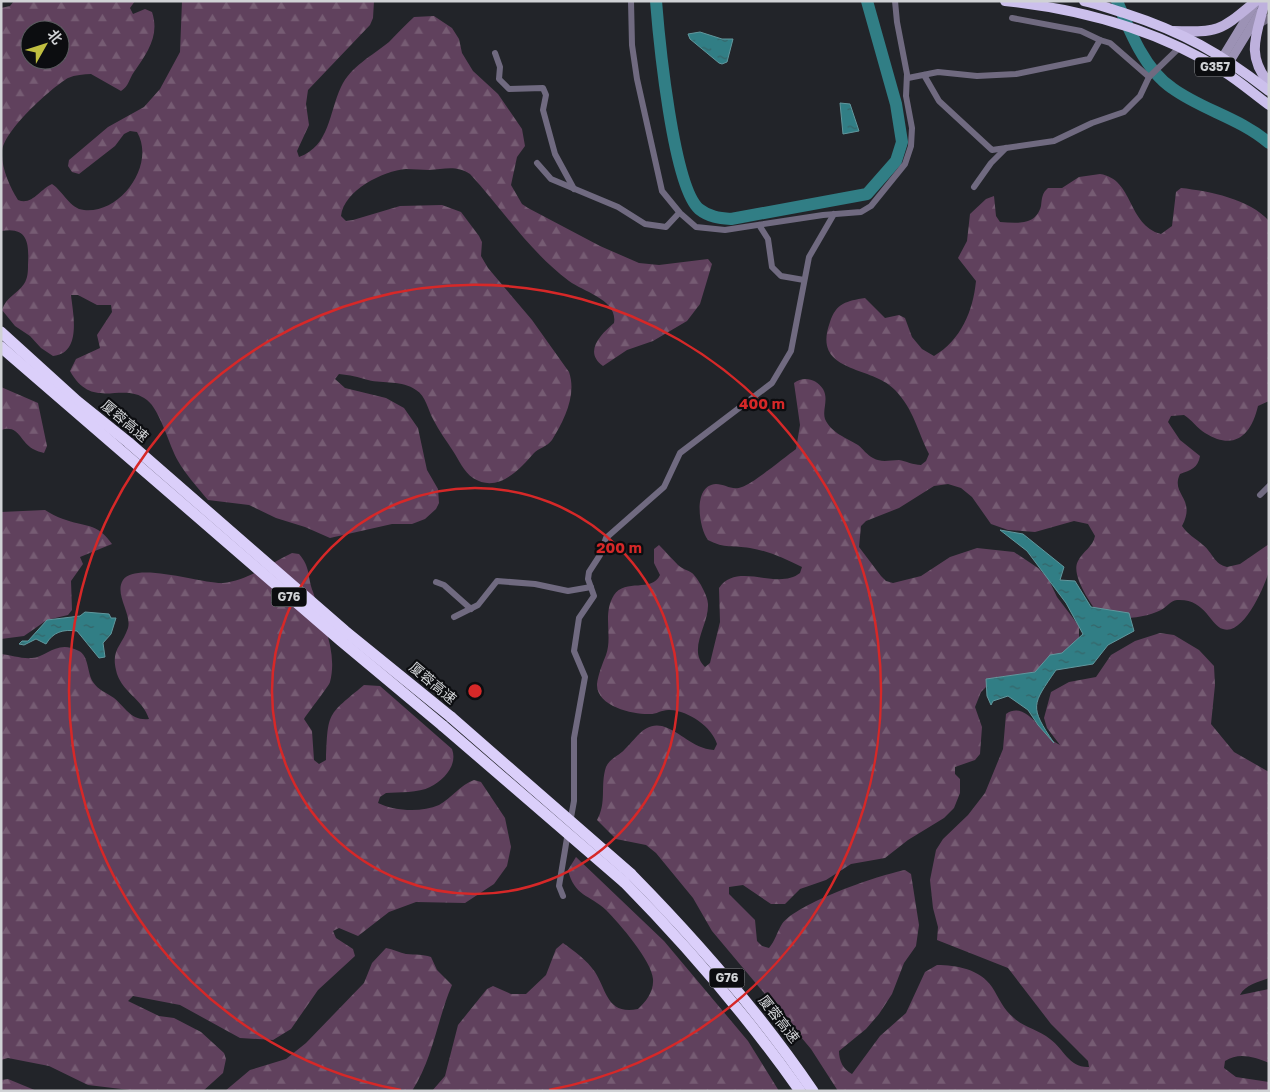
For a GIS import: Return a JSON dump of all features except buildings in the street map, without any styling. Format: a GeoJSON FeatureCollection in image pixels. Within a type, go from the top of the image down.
{"type":"FeatureCollection","features":[{"type":"Feature","properties":{"kind":"highway","name":"G357"},"geometry":{"type":"LineString","coordinates":[[1005,1],[1097,17],[1156,38],[1220,69],[1269,106]]}},
{"type":"Feature","properties":{"kind":"highway","name":"G357"},"geometry":{"type":"LineString","coordinates":[[1087,2],[1164,26],[1226,59],[1269,91]]}},
{"type":"Feature","properties":{"kind":"highway","name":"厦蓉高速"},"geometry":{"type":"LineString","coordinates":[[1,332],[166,483]]}},
{"type":"Feature","properties":{"kind":"highway","name":"厦蓉高速"},"geometry":{"type":"LineString","coordinates":[[1,347],[345,631],[628,878],[700,946],[744,998],[813,1091]]}},
{"type":"Feature","properties":{"kind":"highway","name":"厦蓉高速"},"geometry":{"type":"LineString","coordinates":[[628,878],[736,1004],[800,1091]]}},
{"type":"Feature","properties":{"kind":"main road"},"geometry":{"type":"LineString","coordinates":[[1261,2],[1255,26],[1253,50],[1257,65],[1269,83]]}},
{"type":"Feature","properties":{"kind":"main road"},"geometry":{"type":"LineString","coordinates":[[1174,31],[1212,31],[1226,27],[1261,2]]}},
{"type":"Feature","properties":{"kind":"main road"},"geometry":{"type":"LineString","coordinates":[[1220,69],[1261,2]]}},
{"type":"Feature","properties":{"kind":"main road"},"geometry":{"type":"LineString","coordinates":[[1226,59],[1255,26]]}},
{"type":"Feature","properties":{"kind":"street"},"geometry":{"type":"LineString","coordinates":[[631,1],[632,45],[644,120],[662,191],[679,213],[696,227],[725,230],[834,214],[861,212],[871,206],[905,164],[912,146],[912,128],[906,96],[908,78],[896,22],[895,1]]}},
{"type":"Feature","properties":{"kind":"street"},"geometry":{"type":"LineString","coordinates":[[1012,18],[1081,31],[1110,43],[1149,77]]}},
{"type":"Feature","properties":{"kind":"street"},"geometry":{"type":"LineString","coordinates":[[1255,26],[1269,18]]}},
{"type":"Feature","properties":{"kind":"street"},"geometry":{"type":"LineString","coordinates":[[908,78],[938,72],[977,76],[1016,74],[1089,59],[1100,40]]}},
{"type":"Feature","properties":{"kind":"street"},"geometry":{"type":"LineString","coordinates":[[924,75],[939,101],[992,150],[1054,141],[1092,123],[1124,112],[1140,96],[1149,77],[1180,48]]}},
{"type":"Feature","properties":{"kind":"street"},"geometry":{"type":"LineString","coordinates":[[494,53],[500,67],[499,79],[509,89],[543,88],[546,95],[543,110],[555,154],[574,189]]}},
{"type":"Feature","properties":{"kind":"street"},"geometry":{"type":"LineString","coordinates":[[974,187],[991,163],[1006,148]]}},
{"type":"Feature","properties":{"kind":"street"},"geometry":{"type":"LineString","coordinates":[[537,163],[551,179],[618,207],[644,224],[666,227],[679,213]]}},
{"type":"Feature","properties":{"kind":"street"},"geometry":{"type":"LineString","coordinates":[[564,896],[559,886],[574,801],[574,738],[585,677],[574,650],[579,618],[594,596],[589,572],[600,555],[606,538],[664,486],[680,453],[772,383],[791,351],[809,257],[834,214]]}},
{"type":"Feature","properties":{"kind":"street"},"geometry":{"type":"LineString","coordinates":[[760,225],[768,239],[772,267],[781,276],[804,280]]}},
{"type":"Feature","properties":{"kind":"street"},"geometry":{"type":"LineString","coordinates":[[1260,495],[1269,486]]}},
{"type":"Feature","properties":{"kind":"street"},"geometry":{"type":"LineString","coordinates":[[454,617],[478,606],[496,581],[535,584],[568,591],[591,587]]}},
{"type":"Feature","properties":{"kind":"street"},"geometry":{"type":"LineString","coordinates":[[436,582],[444,585],[472,609]]}},
{"type":"Feature","properties":{"kind":"green space"},"geometry":{"type":"Polygon","coordinates":[[[14,1],[135,1],[130,8],[133,14],[145,9],[152,12],[154,21],[151,44],[124,89],[121,91],[91,74],[68,78],[39,101],[10,133],[4,143],[2,158],[7,177],[18,200],[28,201],[52,184],[79,209],[98,209],[111,204],[122,196],[132,184],[142,158],[142,145],[137,132],[130,131],[124,134],[115,146],[79,174],[72,172],[68,166],[69,160],[108,127],[144,107],[160,89],[180,52],[182,1],[374,1],[373,18],[370,25],[308,90],[306,104],[309,125],[297,151],[299,157],[309,152],[323,137],[341,87],[350,73],[389,42],[414,17],[434,16],[452,28],[459,39],[462,53],[473,71],[498,94],[522,129],[525,146],[517,157],[511,185],[522,204],[600,246],[639,263],[659,265],[708,259],[712,264],[700,304],[687,321],[653,341],[627,350],[603,366],[597,361],[594,349],[604,332],[614,323],[614,315],[611,308],[599,297],[575,285],[555,270],[517,230],[470,174],[460,169],[450,168],[429,170],[406,169],[376,178],[357,190],[349,198],[341,216],[346,221],[353,220],[400,206],[442,205],[461,212],[482,242],[481,256],[488,268],[532,320],[569,372],[571,381],[570,399],[557,433],[550,442],[536,451],[508,478],[491,483],[482,482],[473,478],[464,469],[435,423],[424,399],[416,390],[399,383],[374,381],[339,374],[335,379],[345,388],[386,398],[404,408],[418,428],[427,470],[438,489],[439,503],[436,509],[425,519],[412,524],[392,524],[330,538],[305,527],[276,518],[249,505],[208,500],[178,461],[160,419],[147,400],[128,393],[98,393],[88,390],[79,383],[70,371],[76,359],[100,348],[97,335],[112,312],[111,305],[97,305],[78,295],[71,295],[74,322],[72,340],[68,348],[62,353],[53,356],[15,326],[2,310],[6,302],[25,282],[28,251],[22,234],[10,230],[1,231],[1,8],[10,6],[14,1]]]}},
{"type":"Feature","properties":{"kind":"green space"},"geometry":{"type":"Polygon","coordinates":[[[1100,174],[1111,178],[1119,184],[1142,222],[1150,229],[1161,234],[1172,226],[1176,192],[1181,188],[1228,197],[1251,207],[1269,221],[1269,401],[1258,406],[1255,417],[1246,432],[1240,438],[1233,440],[1225,441],[1205,433],[1184,415],[1171,416],[1168,422],[1180,440],[1200,456],[1196,466],[1180,474],[1178,481],[1178,487],[1187,509],[1182,526],[1206,548],[1216,561],[1227,567],[1240,564],[1269,544],[1269,571],[1258,597],[1246,617],[1231,629],[1218,627],[1206,612],[1194,603],[1177,600],[1161,610],[1140,617],[1101,617],[1092,606],[1079,582],[1076,567],[1082,554],[1092,543],[1095,536],[1088,524],[1074,521],[1035,532],[1008,530],[991,524],[972,497],[961,488],[948,484],[934,486],[899,508],[866,521],[861,526],[859,547],[881,576],[886,581],[893,583],[921,576],[950,557],[977,548],[1014,552],[1038,568],[1048,578],[1057,597],[1079,626],[1079,646],[1031,676],[1003,676],[991,682],[981,692],[975,707],[982,727],[980,754],[975,760],[955,767],[955,774],[960,779],[960,793],[954,808],[944,818],[908,840],[885,858],[851,864],[826,880],[800,889],[785,904],[771,904],[743,885],[729,887],[729,894],[755,920],[757,941],[762,946],[769,948],[782,924],[804,907],[839,891],[877,878],[905,870],[911,874],[919,925],[916,946],[904,963],[892,994],[879,1014],[866,1029],[839,1051],[842,1064],[852,1074],[880,1036],[906,1013],[925,972],[937,965],[960,967],[981,976],[992,987],[1010,1015],[1050,1039],[1076,1064],[1089,1067],[1088,1061],[1051,1024],[1008,968],[937,940],[938,927],[933,908],[930,880],[936,850],[943,839],[968,815],[985,793],[1003,749],[1006,714],[1014,711],[1028,715],[1053,741],[1060,745],[1047,728],[1044,718],[1051,692],[1069,682],[1096,677],[1111,655],[1135,641],[1160,633],[1174,635],[1199,650],[1214,666],[1215,685],[1211,724],[1234,752],[1269,772],[1269,978],[1248,986],[1240,995],[1269,989],[1269,1063],[1252,1057],[1241,1056],[1225,1061],[1224,1068],[1236,1077],[1269,1082],[1269,1091],[838,1091],[811,1049],[712,931],[693,898],[656,853],[646,845],[616,839],[597,820],[602,807],[603,780],[606,767],[610,761],[645,729],[650,726],[662,726],[706,749],[714,750],[717,744],[705,726],[685,713],[667,710],[651,714],[641,714],[616,707],[602,698],[598,692],[597,684],[608,648],[610,602],[619,590],[625,587],[645,585],[656,580],[660,575],[654,563],[654,549],[659,545],[680,566],[694,575],[705,592],[708,604],[698,645],[698,653],[705,667],[710,663],[720,622],[719,588],[727,580],[736,577],[791,578],[800,573],[802,567],[757,549],[724,546],[714,543],[708,540],[700,518],[701,499],[703,492],[708,486],[719,484],[738,488],[747,485],[796,449],[800,425],[794,383],[801,379],[817,382],[825,393],[824,416],[831,428],[858,445],[876,460],[899,460],[921,465],[926,461],[929,454],[907,405],[895,390],[885,382],[836,360],[829,351],[826,339],[835,311],[843,304],[865,298],[885,318],[899,315],[905,318],[912,337],[922,349],[934,356],[952,342],[964,324],[972,303],[976,281],[958,258],[967,241],[970,214],[986,199],[994,196],[996,216],[1000,222],[1025,222],[1035,217],[1041,206],[1043,194],[1048,188],[1062,188],[1079,177],[1100,174]]]}},
{"type":"Feature","properties":{"kind":"green space"},"geometry":{"type":"Polygon","coordinates":[[[1,387],[38,403],[47,446],[44,453],[29,446],[12,429],[1,430],[1,387]]]}},
{"type":"Feature","properties":{"kind":"green space"},"geometry":{"type":"Polygon","coordinates":[[[45,510],[61,518],[90,526],[101,532],[112,544],[80,557],[83,564],[71,581],[72,610],[68,615],[47,620],[24,636],[1,639],[1,512],[45,510]]]}},
{"type":"Feature","properties":{"kind":"green space"},"geometry":{"type":"Polygon","coordinates":[[[292,553],[299,554],[307,568],[331,648],[332,670],[330,682],[304,719],[312,731],[314,760],[319,764],[326,760],[329,723],[336,709],[364,685],[380,686],[452,749],[453,761],[445,776],[435,784],[420,790],[386,793],[380,797],[378,803],[392,808],[408,810],[432,808],[448,799],[469,782],[474,780],[481,782],[505,818],[511,847],[507,866],[494,884],[465,903],[416,902],[389,912],[358,936],[339,928],[333,931],[336,938],[353,949],[355,956],[318,990],[291,1029],[273,1040],[240,1038],[180,1005],[133,996],[128,1001],[159,1016],[174,1018],[201,1032],[224,1053],[226,1059],[223,1073],[203,1091],[138,1091],[88,1085],[49,1066],[8,1058],[1,1060],[1,654],[28,658],[37,657],[64,647],[79,651],[85,657],[91,678],[97,687],[114,698],[133,716],[149,719],[142,706],[122,684],[116,670],[116,652],[126,634],[129,622],[121,591],[123,580],[130,575],[155,573],[213,582],[232,582],[250,575],[292,553]]]}},
{"type":"Feature","properties":{"kind":"green space"},"geometry":{"type":"Polygon","coordinates":[[[576,857],[664,941],[748,1041],[779,1091],[432,1091],[445,1076],[458,1025],[487,989],[493,986],[511,994],[526,994],[546,975],[556,949],[563,943],[592,968],[609,1000],[614,1005],[628,1010],[638,1009],[649,996],[653,979],[647,962],[641,953],[612,916],[574,885],[568,870],[576,857]]]}},
{"type":"Feature","properties":{"kind":"green space"},"geometry":{"type":"Polygon","coordinates":[[[386,948],[406,954],[431,957],[437,970],[452,985],[430,1053],[412,1091],[225,1091],[250,1070],[286,1059],[306,1043],[364,983],[372,963],[386,948]]]}},
{"type":"Feature","properties":{"kind":"green space"},"geometry":{"type":"Polygon","coordinates":[[[8,1079],[37,1091],[1,1091],[1,1080],[8,1079]]]}},
{"type":"Feature","properties":{"kind":"water"},"geometry":{"type":"Polygon","coordinates":[[[700,32],[722,39],[733,39],[727,62],[719,63],[690,39],[688,34],[700,32]]]}},
{"type":"Feature","properties":{"kind":"water"},"geometry":{"type":"Polygon","coordinates":[[[840,103],[850,104],[859,131],[843,134],[840,103]]]}},
{"type":"Feature","properties":{"kind":"water"},"geometry":{"type":"Polygon","coordinates":[[[1000,530],[1023,534],[1064,567],[1060,580],[1075,581],[1091,607],[1129,613],[1134,631],[1108,645],[1093,664],[1056,670],[1042,691],[1037,706],[1040,721],[1054,743],[1028,710],[1008,696],[993,701],[991,705],[987,696],[986,679],[1035,672],[1050,655],[1062,653],[1083,634],[1066,603],[1027,551],[1000,530]]]}},
{"type":"Feature","properties":{"kind":"water"},"geometry":{"type":"Polygon","coordinates":[[[85,612],[109,614],[111,618],[116,618],[111,634],[103,643],[105,657],[99,658],[77,631],[67,630],[59,632],[46,644],[36,639],[24,645],[19,644],[22,641],[28,641],[47,620],[80,616],[85,612]]]}},
{"type":"Feature","properties":{"kind":"waterway"},"geometry":{"type":"LineString","coordinates":[[656,1],[669,111],[682,172],[690,195],[699,209],[718,218],[731,219],[867,194],[896,161],[902,142],[896,104],[867,1]]}},
{"type":"Feature","properties":{"kind":"waterway"},"geometry":{"type":"LineString","coordinates":[[1117,1],[1139,49],[1162,80],[1184,96],[1246,127],[1269,143]]}}]}
